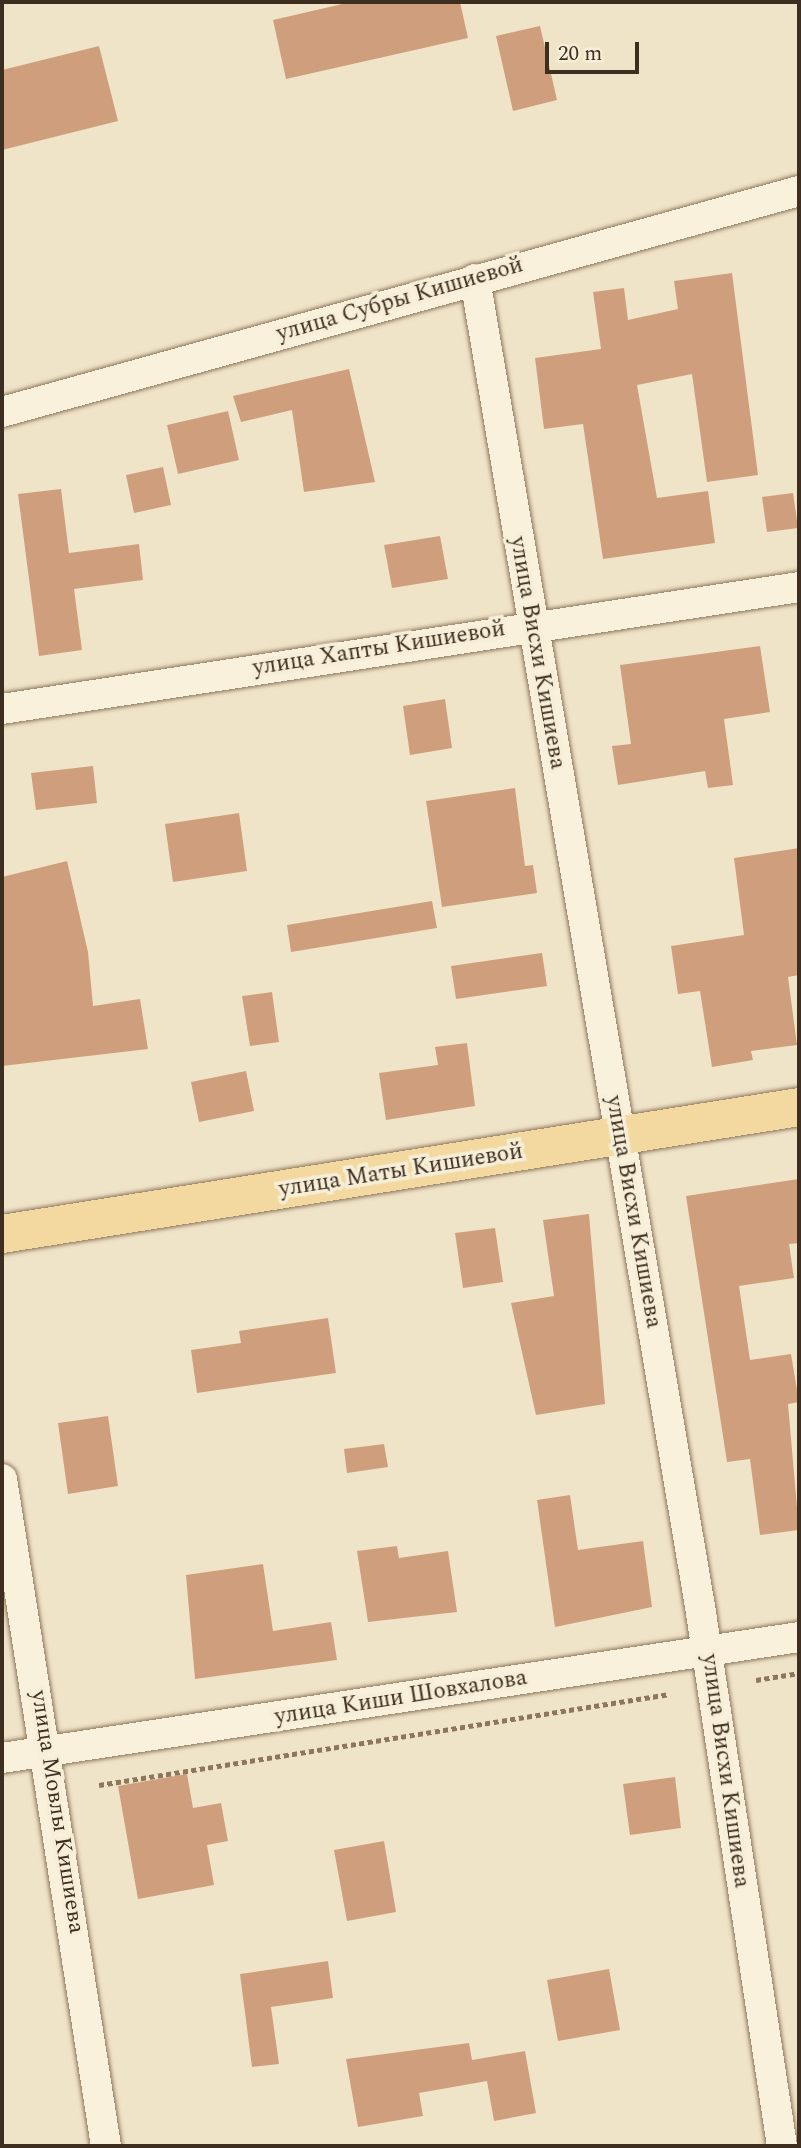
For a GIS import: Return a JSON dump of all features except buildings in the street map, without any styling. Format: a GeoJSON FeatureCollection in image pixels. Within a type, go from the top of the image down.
{"type":"FeatureCollection","features":[{"type":"Feature","properties":{"kind":"main road","name":"улица Маты Кишиевой"},"geometry":{"type":"LineString","coordinates":[[2,1234],[799,1107]]}},
{"type":"Feature","properties":{"kind":"street","name":"улица Субры Кишиевой"},"geometry":{"type":"LineString","coordinates":[[2,412],[799,191]]}},
{"type":"Feature","properties":{"kind":"street","name":"улица Висхи Кишиева"},"geometry":{"type":"LineString","coordinates":[[475,279],[531,625],[707,1651],[782,2146]]}},
{"type":"Feature","properties":{"kind":"street","name":"улица Хапты Кишиевой"},"geometry":{"type":"LineString","coordinates":[[2,709],[531,625],[799,587]]}},
{"type":"Feature","properties":{"kind":"street","name":"улица Мовлы Кишиева"},"geometry":{"type":"LineString","coordinates":[[2,1479],[49,1752],[106,2146]]}},
{"type":"Feature","properties":{"kind":"street","name":"улица Киши Шовхалова"},"geometry":{"type":"LineString","coordinates":[[2,1758],[799,1637]]}},
{"type":"Feature","properties":{"kind":"path"},"geometry":{"type":"LineString","coordinates":[[756,1680],[799,1673]]}},
{"type":"Feature","properties":{"kind":"path"},"geometry":{"type":"LineString","coordinates":[[99,1785],[670,1694]]}}]}
